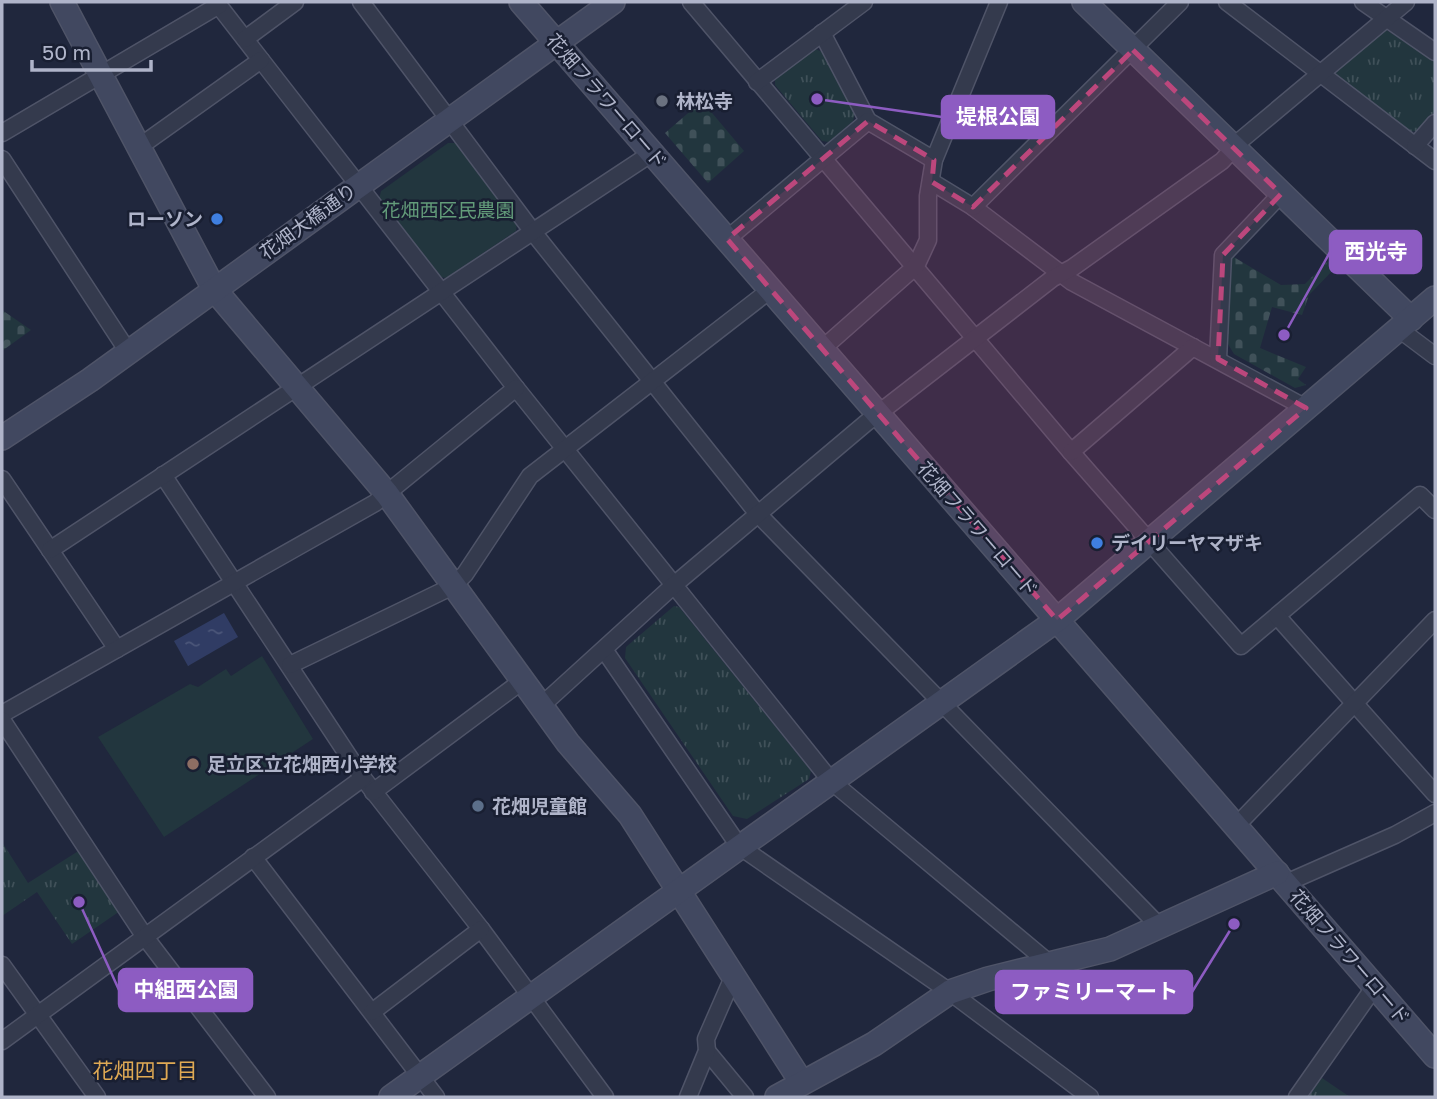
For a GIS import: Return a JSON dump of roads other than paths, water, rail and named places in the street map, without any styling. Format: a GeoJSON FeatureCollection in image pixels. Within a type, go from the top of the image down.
{"type":"FeatureCollection","features":[{"type":"Feature","properties":{"kind":"street"},"geometry":{"type":"LineString","coordinates":[[62,2],[214,289],[387,494],[568,743],[623,805],[802,1083]]}},
{"type":"Feature","properties":{"kind":"street"},"geometry":{"type":"LineString","coordinates":[[245,39],[295,2]]}},
{"type":"Feature","properties":{"kind":"street"},"geometry":{"type":"LineString","coordinates":[[361,2],[533,232],[758,514],[1161,928]]}},
{"type":"Feature","properties":{"kind":"street","name":"花畑フラワーロード"},"geometry":{"type":"LineString","coordinates":[[521,2],[1435,1056]]}},
{"type":"Feature","properties":{"kind":"street","name":"花畑大橋通り"},"geometry":{"type":"LineString","coordinates":[[2,438],[90,380],[127,350],[613,2]]}},
{"type":"Feature","properties":{"kind":"street"},"geometry":{"type":"LineString","coordinates":[[691,2],[1071,452],[1241,646],[1420,495],[1435,510]]}},
{"type":"Feature","properties":{"kind":"street"},"geometry":{"type":"LineString","coordinates":[[757,82],[864,2]]}},
{"type":"Feature","properties":{"kind":"street"},"geometry":{"type":"LineString","coordinates":[[822,349],[916,267],[928,240],[928,196],[934,160],[999,2]]}},
{"type":"Feature","properties":{"kind":"street"},"geometry":{"type":"LineString","coordinates":[[1084,2],[1281,194],[1435,356]]}},
{"type":"Feature","properties":{"kind":"street"},"geometry":{"type":"LineString","coordinates":[[974,207],[1180,2]]}},
{"type":"Feature","properties":{"kind":"street"},"geometry":{"type":"LineString","coordinates":[[1227,2],[1435,161]]}},
{"type":"Feature","properties":{"kind":"street"},"geometry":{"type":"LineString","coordinates":[[1363,2],[1435,52]]}},
{"type":"Feature","properties":{"kind":"street"},"geometry":{"type":"LineString","coordinates":[[541,706],[605,651],[674,585],[878,413],[1061,274],[1222,161],[1320,73],[1406,2]]}},
{"type":"Feature","properties":{"kind":"street"},"geometry":{"type":"LineString","coordinates":[[2,133],[218,3],[516,388],[831,781],[1049,963]]}},
{"type":"Feature","properties":{"kind":"street"},"geometry":{"type":"LineString","coordinates":[[822,33],[868,121],[934,160]]}},
{"type":"Feature","properties":{"kind":"street"},"geometry":{"type":"LineString","coordinates":[[139,147],[261,60]]}},
{"type":"Feature","properties":{"kind":"street"},"geometry":{"type":"LineString","coordinates":[[727,239],[868,121]]}},
{"type":"Feature","properties":{"kind":"street"},"geometry":{"type":"LineString","coordinates":[[1416,146],[1435,122]]}},
{"type":"Feature","properties":{"kind":"street"},"geometry":{"type":"LineString","coordinates":[[50,550],[652,153]]}},
{"type":"Feature","properties":{"kind":"street"},"geometry":{"type":"LineString","coordinates":[[2,159],[127,350]]}},
{"type":"Feature","properties":{"kind":"street"},"geometry":{"type":"LineString","coordinates":[[932,182],[974,207],[1061,274],[1306,408]]}},
{"type":"Feature","properties":{"kind":"street"},"geometry":{"type":"LineString","coordinates":[[1218,359],[1223,255],[1281,194]]}},
{"type":"Feature","properties":{"kind":"street"},"geometry":{"type":"LineString","coordinates":[[290,665],[453,586],[466,574],[530,476],[771,290]]}},
{"type":"Feature","properties":{"kind":"street"},"geometry":{"type":"LineString","coordinates":[[391,1097],[1057,620],[1435,298]]}},
{"type":"Feature","properties":{"kind":"street"},"geometry":{"type":"LineString","coordinates":[[1071,452],[1193,346]]}},
{"type":"Feature","properties":{"kind":"street"},"geometry":{"type":"LineString","coordinates":[[2,714],[387,494],[516,388]]}},
{"type":"Feature","properties":{"kind":"street"},"geometry":{"type":"LineString","coordinates":[[163,475],[363,778],[481,929],[605,1097]]}},
{"type":"Feature","properties":{"kind":"street"},"geometry":{"type":"LineString","coordinates":[[2,479],[117,649]]}},
{"type":"Feature","properties":{"kind":"street"},"geometry":{"type":"LineString","coordinates":[[1277,616],[1435,794]]}},
{"type":"Feature","properties":{"kind":"street"},"geometry":{"type":"LineString","coordinates":[[1236,827],[1435,620]]}},
{"type":"Feature","properties":{"kind":"street"},"geometry":{"type":"LineString","coordinates":[[605,651],[739,846],[950,992],[1090,1097]]}},
{"type":"Feature","properties":{"kind":"street"},"geometry":{"type":"LineString","coordinates":[[373,792],[522,681]]}},
{"type":"Feature","properties":{"kind":"street"},"geometry":{"type":"LineString","coordinates":[[2,720],[145,937],[267,1097]]}},
{"type":"Feature","properties":{"kind":"street"},"geometry":{"type":"LineString","coordinates":[[2,1041],[363,778]]}},
{"type":"Feature","properties":{"kind":"street"},"geometry":{"type":"LineString","coordinates":[[777,1097],[874,1044],[950,992],[1049,963],[1110,949],[1281,878],[1395,835],[1435,813]]}},
{"type":"Feature","properties":{"kind":"street"},"geometry":{"type":"LineString","coordinates":[[253,857],[436,1097]]}},
{"type":"Feature","properties":{"kind":"street"},"geometry":{"type":"LineString","coordinates":[[372,1012],[481,929]]}},
{"type":"Feature","properties":{"kind":"street"},"geometry":{"type":"LineString","coordinates":[[2,965],[36,1016],[97,1097]]}},
{"type":"Feature","properties":{"kind":"street"},"geometry":{"type":"LineString","coordinates":[[688,1097],[707,1051],[706,1039],[734,975]]}},
{"type":"Feature","properties":{"kind":"street"},"geometry":{"type":"LineString","coordinates":[[1297,1097],[1375,986]]}},
{"type":"Feature","properties":{"kind":"street"},"geometry":{"type":"LineString","coordinates":[[707,1051],[745,1097]]}},
{"type":"Feature","properties":{"kind":"water"},"geometry":{"type":"Polygon","coordinates":[[[224,613],[238,637],[188,666],[174,641],[224,613]]]}},
{"type":"Feature","properties":{"kind":"place","name":"堤根公園"},"geometry":{"type":"Point","coordinates":[817,99]}},
{"type":"Feature","properties":{"kind":"place","name":"林松寺"},"geometry":{"type":"Point","coordinates":[662,101]}},
{"type":"Feature","properties":{"kind":"place","name":"ローソン"},"geometry":{"type":"Point","coordinates":[217,219]}},
{"type":"Feature","properties":{"kind":"place","name":"西光寺"},"geometry":{"type":"Point","coordinates":[1284,335]}},
{"type":"Feature","properties":{"kind":"place","name":"デイリーヤマザキ"},"geometry":{"type":"Point","coordinates":[1097,543]}},
{"type":"Feature","properties":{"kind":"place","name":"足立区立花畑西小学校"},"geometry":{"type":"Point","coordinates":[193,764]}},
{"type":"Feature","properties":{"kind":"place","name":"花畑児童館"},"geometry":{"type":"Point","coordinates":[478,806]}},
{"type":"Feature","properties":{"kind":"place","name":"中組西公園"},"geometry":{"type":"Point","coordinates":[79,902]}},
{"type":"Feature","properties":{"kind":"place","name":"ファミリーマート"},"geometry":{"type":"Point","coordinates":[1234,924]}},
{"type":"Feature","properties":{"kind":"district","name":"花畑四丁目"},"geometry":{"type":"Point","coordinates":[145,1071]}},
{"type":"Feature","properties":{"kind":"park label","name":"花畑西区民農園"},"geometry":{"type":"Point","coordinates":[448,210]}}]}
